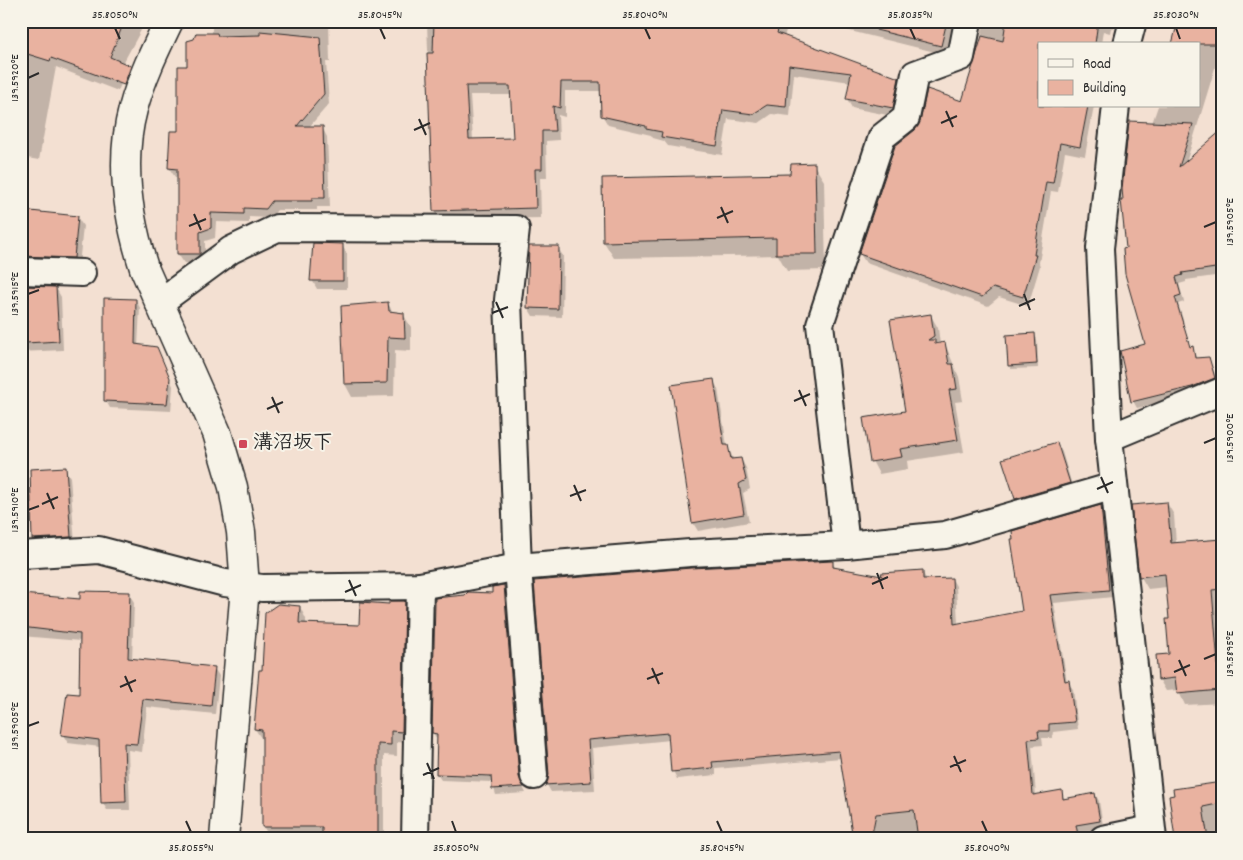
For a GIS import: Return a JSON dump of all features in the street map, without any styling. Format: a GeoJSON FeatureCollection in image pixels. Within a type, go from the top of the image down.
{"type":"FeatureCollection","features":[{"type":"Feature","properties":{"kind":"street"},"geometry":{"type":"LineString","coordinates":[[169,21],[142,78],[132,111],[126,155],[129,208],[135,241],[144,268],[220,442],[233,487],[241,532],[245,587],[224,839]]}},
{"type":"Feature","properties":{"kind":"street"},"geometry":{"type":"LineString","coordinates":[[846,545],[820,324],[882,137],[906,118],[915,74],[961,57],[968,21]]}},
{"type":"Feature","properties":{"kind":"street"},"geometry":{"type":"LineString","coordinates":[[1128,42],[1133,21]]}},
{"type":"Feature","properties":{"kind":"street"},"geometry":{"type":"LineString","coordinates":[[1103,839],[1152,834],[1109,438],[1100,248],[1116,108]]}},
{"type":"Feature","properties":{"kind":"street"},"geometry":{"type":"LineString","coordinates":[[160,303],[231,250],[277,228],[516,229],[508,300],[518,567],[534,776]]}},
{"type":"Feature","properties":{"kind":"street"},"geometry":{"type":"LineString","coordinates":[[21,271],[82,273]]}},
{"type":"Feature","properties":{"kind":"street"},"geometry":{"type":"LineString","coordinates":[[1109,438],[1222,391]]}},
{"type":"Feature","properties":{"kind":"street"},"geometry":{"type":"LineString","coordinates":[[21,555],[98,550],[245,587],[420,586],[518,567],[690,553],[846,545],[945,535],[1114,486]]}},
{"type":"Feature","properties":{"kind":"street"},"geometry":{"type":"LineString","coordinates":[[415,839],[420,586]]}},
{"type":"Feature","properties":{"kind":"building"},"geometry":{"type":"Polygon","coordinates":[[[21,21],[106,21],[122,27],[110,57],[131,66],[124,85],[51,58],[50,61],[21,52],[21,21]]]}},
{"type":"Feature","properties":{"kind":"building"},"geometry":{"type":"Polygon","coordinates":[[[434,21],[542,21],[611,26],[612,21],[781,21],[777,33],[899,78],[893,108],[846,99],[851,73],[789,65],[786,107],[767,105],[753,114],[723,110],[717,146],[661,137],[662,132],[646,129],[646,126],[601,116],[600,82],[561,82],[560,108],[553,106],[555,131],[542,131],[542,169],[535,169],[536,208],[433,211],[427,53],[433,53],[434,21]],[[466,86],[469,139],[513,138],[510,86],[466,86]]]}},
{"type":"Feature","properties":{"kind":"building"},"geometry":{"type":"Polygon","coordinates":[[[877,21],[947,21],[941,46],[876,30],[877,21]]]}},
{"type":"Feature","properties":{"kind":"building"},"geometry":{"type":"Polygon","coordinates":[[[1006,21],[1098,21],[1095,42],[1038,42],[1038,108],[1088,108],[1080,147],[1060,143],[1053,183],[1046,182],[1034,255],[1036,255],[1023,297],[993,288],[982,297],[859,254],[895,146],[915,130],[920,122],[927,89],[962,101],[982,36],[1003,41],[1006,21]]]}},
{"type":"Feature","properties":{"kind":"building"},"geometry":{"type":"Polygon","coordinates":[[[1178,21],[1222,21],[1217,44],[1173,42],[1178,21]]]}},
{"type":"Feature","properties":{"kind":"building"},"geometry":{"type":"Polygon","coordinates":[[[260,31],[320,37],[324,94],[297,126],[323,126],[325,198],[312,198],[312,201],[272,201],[266,209],[244,208],[244,214],[211,213],[211,228],[200,232],[200,254],[177,254],[177,169],[168,168],[170,131],[178,131],[178,66],[187,66],[187,41],[194,39],[196,33],[217,33],[218,36],[260,35],[260,31]]]}},
{"type":"Feature","properties":{"kind":"building"},"geometry":{"type":"Polygon","coordinates":[[[1129,121],[1193,124],[1179,167],[1222,130],[1222,267],[1182,273],[1183,275],[1176,277],[1181,295],[1175,297],[1190,347],[1193,346],[1195,358],[1209,357],[1215,378],[1192,387],[1131,402],[1120,351],[1145,344],[1125,274],[1123,249],[1126,248],[1121,200],[1123,200],[1122,189],[1129,121]]]}},
{"type":"Feature","properties":{"kind":"building"},"geometry":{"type":"Polygon","coordinates":[[[815,163],[817,254],[776,254],[776,238],[603,242],[602,178],[790,174],[791,164],[815,163]]]}},
{"type":"Feature","properties":{"kind":"building"},"geometry":{"type":"Polygon","coordinates":[[[21,210],[78,216],[74,258],[21,256],[21,210]]]}},
{"type":"Feature","properties":{"kind":"building"},"geometry":{"type":"Polygon","coordinates":[[[313,243],[343,244],[343,281],[310,281],[313,243]]]}},
{"type":"Feature","properties":{"kind":"building"},"geometry":{"type":"Polygon","coordinates":[[[529,246],[559,246],[558,309],[527,308],[529,246]]]}},
{"type":"Feature","properties":{"kind":"building"},"geometry":{"type":"Polygon","coordinates":[[[22,286],[56,287],[59,341],[26,343],[22,286]]]}},
{"type":"Feature","properties":{"kind":"building"},"geometry":{"type":"Polygon","coordinates":[[[104,298],[136,299],[135,344],[157,347],[170,378],[167,404],[104,401],[104,298]]]}},
{"type":"Feature","properties":{"kind":"building"},"geometry":{"type":"Polygon","coordinates":[[[388,302],[389,311],[404,313],[405,338],[388,337],[387,383],[344,384],[341,306],[388,302]]]}},
{"type":"Feature","properties":{"kind":"building"},"geometry":{"type":"Polygon","coordinates":[[[931,314],[934,336],[928,340],[935,340],[935,344],[945,342],[949,364],[953,364],[957,389],[949,390],[958,440],[900,449],[902,457],[870,462],[863,418],[905,411],[890,320],[931,314]]]}},
{"type":"Feature","properties":{"kind":"building"},"geometry":{"type":"Polygon","coordinates":[[[1035,333],[1037,364],[1008,366],[1006,335],[1035,333]]]}},
{"type":"Feature","properties":{"kind":"building"},"geometry":{"type":"Polygon","coordinates":[[[714,379],[724,445],[728,445],[731,459],[741,458],[746,480],[739,484],[744,514],[692,523],[671,385],[714,379]]]}},
{"type":"Feature","properties":{"kind":"building"},"geometry":{"type":"Polygon","coordinates":[[[1057,442],[1070,483],[1015,499],[1002,459],[1057,442]]]}},
{"type":"Feature","properties":{"kind":"building"},"geometry":{"type":"Polygon","coordinates":[[[66,467],[71,537],[32,539],[30,469],[66,467]]]}},
{"type":"Feature","properties":{"kind":"building"},"geometry":{"type":"Polygon","coordinates":[[[1167,502],[1171,543],[1222,539],[1222,589],[1212,590],[1220,690],[1177,694],[1175,678],[1158,680],[1156,655],[1169,654],[1166,619],[1169,619],[1165,574],[1139,577],[1131,505],[1167,502]]]}},
{"type":"Feature","properties":{"kind":"building"},"geometry":{"type":"Polygon","coordinates":[[[1101,505],[1109,590],[1050,595],[1065,681],[1069,680],[1075,722],[1049,724],[1049,731],[1038,731],[1039,738],[1028,739],[1033,795],[1062,790],[1063,799],[1095,793],[1100,821],[1076,825],[1078,835],[1056,839],[918,839],[914,810],[876,814],[871,839],[853,839],[839,751],[712,762],[713,768],[671,772],[668,733],[588,740],[591,782],[545,785],[549,775],[534,581],[691,568],[833,561],[833,567],[882,576],[881,573],[923,570],[923,579],[952,578],[954,624],[1022,611],[1011,539],[1013,539],[1012,531],[1101,505]]]}},
{"type":"Feature","properties":{"kind":"building"},"geometry":{"type":"Polygon","coordinates":[[[504,585],[519,777],[524,787],[492,789],[491,776],[436,774],[437,734],[432,733],[435,598],[465,595],[468,592],[492,593],[492,587],[504,585]]]}},
{"type":"Feature","properties":{"kind":"building"},"geometry":{"type":"Polygon","coordinates":[[[80,591],[130,592],[128,658],[215,667],[211,706],[143,699],[137,744],[124,743],[126,802],[101,803],[99,740],[61,735],[67,693],[79,694],[80,634],[21,627],[21,594],[80,599],[80,591]]]}},
{"type":"Feature","properties":{"kind":"building"},"geometry":{"type":"Polygon","coordinates":[[[389,601],[405,601],[402,732],[391,731],[391,745],[378,744],[378,839],[322,839],[322,827],[262,827],[262,730],[254,729],[259,670],[262,670],[265,613],[278,604],[300,606],[299,623],[359,625],[360,602],[389,604],[389,601]]]}},
{"type":"Feature","properties":{"kind":"building"},"geometry":{"type":"Polygon","coordinates":[[[1222,782],[1222,803],[1203,807],[1208,839],[1175,839],[1169,796],[1174,795],[1173,789],[1222,782]]]}},
{"type":"Feature","properties":{"kind":"place","name":"溝沼坂下"},"geometry":{"type":"Point","coordinates":[243,444]}}]}
